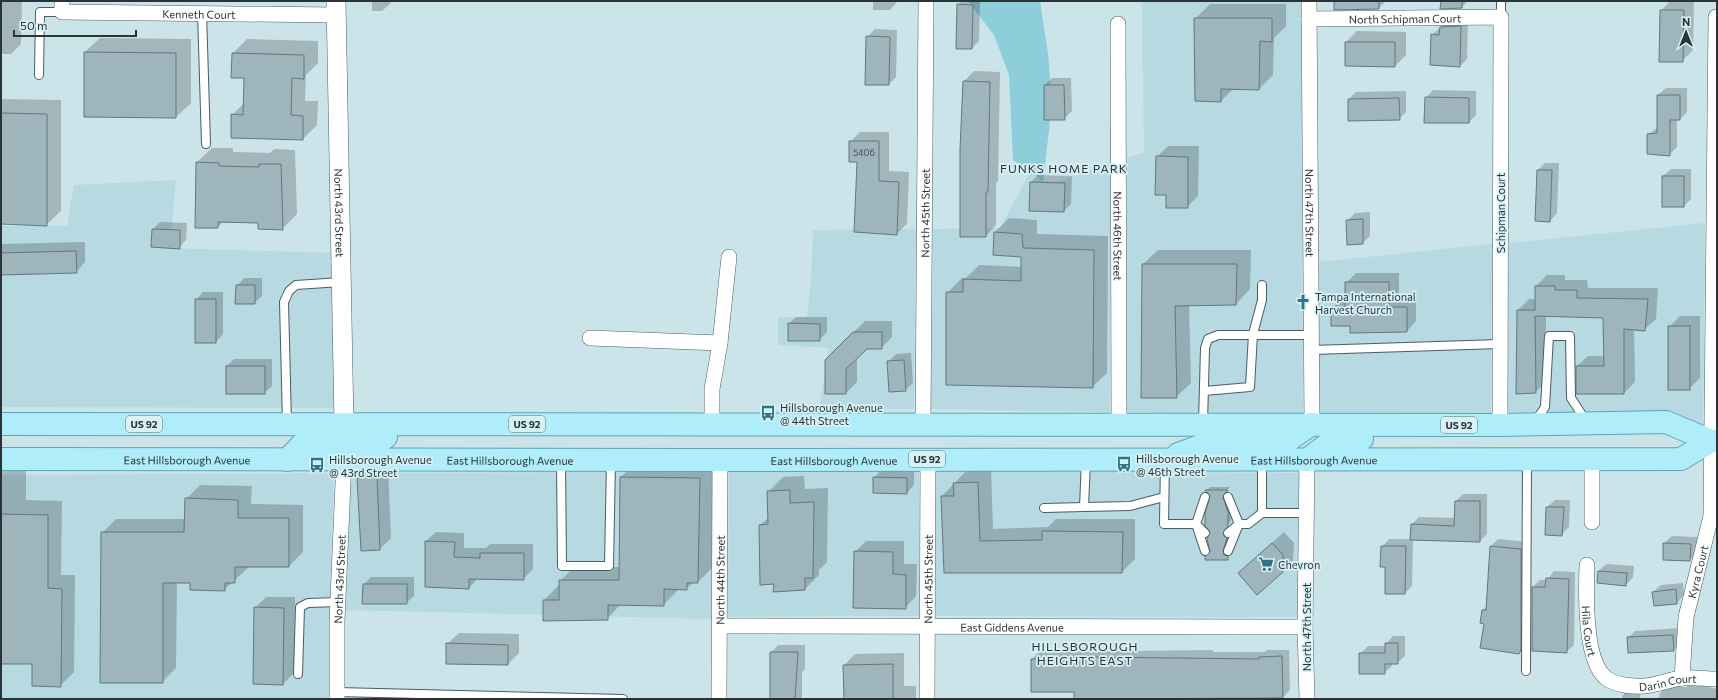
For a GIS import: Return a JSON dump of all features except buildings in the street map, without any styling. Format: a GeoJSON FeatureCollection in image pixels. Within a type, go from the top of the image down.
{"type":"FeatureCollection","features":[{"type":"Feature","properties":{"kind":"main road","name":"US 92"},"geometry":{"type":"LineString","coordinates":[[1,424],[1500,425],[1666,422],[1714,441]]}},
{"type":"Feature","properties":{"kind":"main road"},"geometry":{"type":"LineString","coordinates":[[287,460],[307,439],[332,439],[344,424]]}},
{"type":"Feature","properties":{"kind":"main road"},"geometry":{"type":"LineString","coordinates":[[1164,460],[1208,443],[1289,440],[1312,424]]}},
{"type":"Feature","properties":{"kind":"main road"},"geometry":{"type":"LineString","coordinates":[[344,460],[357,439],[383,439],[398,425]]}},
{"type":"Feature","properties":{"kind":"main road"},"geometry":{"type":"LineString","coordinates":[[1307,460],[1334,439],[1455,438],[1500,425]]}},
{"type":"Feature","properties":{"kind":"main road","name":"East Hillsborough Avenue"},"geometry":{"type":"LineString","coordinates":[[1,459],[1681,459],[1714,441]]}},
{"type":"Feature","properties":{"kind":"street","name":"North 45th Street"},"geometry":{"type":"LineString","coordinates":[[922,424],[926,1]]}},
{"type":"Feature","properties":{"kind":"street","name":"North 47th Street"},"geometry":{"type":"LineString","coordinates":[[1309,1],[1312,424]]}},
{"type":"Feature","properties":{"kind":"street","name":"Kenneth Court"},"geometry":{"type":"LineString","coordinates":[[62,6],[335,8]]}},
{"type":"Feature","properties":{"kind":"street","name":"North 43rd Street"},"geometry":{"type":"LineString","coordinates":[[335,8],[344,424]]}},
{"type":"Feature","properties":{"kind":"street","name":"Kyra Court"},"geometry":{"type":"LineString","coordinates":[[1682,678],[1686,617],[1711,516],[1714,441],[1716,16]]}},
{"type":"Feature","properties":{"kind":"street","name":"North Schipman Court"},"geometry":{"type":"LineString","coordinates":[[1309,19],[1501,17]]}},
{"type":"Feature","properties":{"kind":"street","name":"Schipman Court"},"geometry":{"type":"LineString","coordinates":[[1500,425],[1501,17]]}},
{"type":"Feature","properties":{"kind":"street","name":"North 46th Street"},"geometry":{"type":"LineString","coordinates":[[1118,24],[1119,424]]}},
{"type":"Feature","properties":{"kind":"street"},"geometry":{"type":"LineString","coordinates":[[712,424],[712,389],[720,343],[729,257]]}},
{"type":"Feature","properties":{"kind":"street"},"geometry":{"type":"LineString","coordinates":[[590,338],[720,343]]}},
{"type":"Feature","properties":{"kind":"street","name":"North 45th Street"},"geometry":{"type":"LineString","coordinates":[[927,699],[928,459]]}},
{"type":"Feature","properties":{"kind":"street"},"geometry":{"type":"LineString","coordinates":[[1592,459],[1592,522]]}},
{"type":"Feature","properties":{"kind":"street","name":"North 43rd Street"},"geometry":{"type":"LineString","coordinates":[[337,695],[338,602],[344,460]]}},
{"type":"Feature","properties":{"kind":"street","name":"North 44th Street"},"geometry":{"type":"LineString","coordinates":[[719,699],[720,460]]}},
{"type":"Feature","properties":{"kind":"street","name":"North 47th Street"},"geometry":{"type":"LineString","coordinates":[[1307,460],[1305,627],[1307,699]]}},
{"type":"Feature","properties":{"kind":"street","name":"Hila Court"},"geometry":{"type":"LineString","coordinates":[[1587,565],[1585,598],[1595,665],[1605,678],[1618,684]]}},
{"type":"Feature","properties":{"kind":"street","name":"East Giddens Avenue"},"geometry":{"type":"LineString","coordinates":[[720,626],[927,625],[1305,627]]}},
{"type":"Feature","properties":{"kind":"street","name":"Darin Court"},"geometry":{"type":"LineString","coordinates":[[1618,684],[1643,686],[1664,684],[1682,678],[1717,679]]}},
{"type":"Feature","properties":{"kind":"lane","name":"Schipman Court"},"geometry":{"type":"LineString","coordinates":[[1501,1],[1501,17]]}},
{"type":"Feature","properties":{"kind":"lane"},"geometry":{"type":"LineString","coordinates":[[39,76],[40,12],[62,6]]}},
{"type":"Feature","properties":{"kind":"lane"},"geometry":{"type":"LineString","coordinates":[[202,7],[206,144]]}},
{"type":"Feature","properties":{"kind":"lane"},"geometry":{"type":"LineString","coordinates":[[287,424],[284,302],[289,291],[296,285],[341,282]]}},
{"type":"Feature","properties":{"kind":"lane"},"geometry":{"type":"LineString","coordinates":[[1204,391],[1250,387],[1253,334],[1262,300],[1262,285]]}},
{"type":"Feature","properties":{"kind":"lane"},"geometry":{"type":"LineString","coordinates":[[1203,424],[1205,348],[1208,339],[1218,335],[1311,335]]}},
{"type":"Feature","properties":{"kind":"lane"},"geometry":{"type":"LineString","coordinates":[[1533,424],[1545,407],[1549,336],[1570,336],[1571,398],[1588,423]]}},
{"type":"Feature","properties":{"kind":"lane"},"geometry":{"type":"LineString","coordinates":[[1312,350],[1500,344]]}},
{"type":"Feature","properties":{"kind":"lane"},"geometry":{"type":"LineString","coordinates":[[1084,507],[1086,459]]}},
{"type":"Feature","properties":{"kind":"lane"},"geometry":{"type":"LineString","coordinates":[[1526,459],[1526,671]]}},
{"type":"Feature","properties":{"kind":"lane"},"geometry":{"type":"LineString","coordinates":[[560,460],[562,566],[609,566],[611,460]]}},
{"type":"Feature","properties":{"kind":"lane"},"geometry":{"type":"LineString","coordinates":[[1164,460],[1164,524],[1196,524],[1205,516]]}},
{"type":"Feature","properties":{"kind":"lane"},"geometry":{"type":"LineString","coordinates":[[1262,460],[1262,513]]}},
{"type":"Feature","properties":{"kind":"lane"},"geometry":{"type":"LineString","coordinates":[[1044,508],[1130,506],[1164,497]]}},
{"type":"Feature","properties":{"kind":"lane"},"geometry":{"type":"LineString","coordinates":[[1205,497],[1196,524],[1205,551]]}},
{"type":"Feature","properties":{"kind":"lane"},"geometry":{"type":"LineString","coordinates":[[1228,497],[1239,524],[1228,551]]}},
{"type":"Feature","properties":{"kind":"lane"},"geometry":{"type":"LineString","coordinates":[[1228,516],[1239,524],[1248,524],[1262,513],[1307,513]]}},
{"type":"Feature","properties":{"kind":"lane"},"geometry":{"type":"LineString","coordinates":[[1196,524],[1205,532]]}},
{"type":"Feature","properties":{"kind":"lane"},"geometry":{"type":"LineString","coordinates":[[1228,532],[1239,524]]}},
{"type":"Feature","properties":{"kind":"lane"},"geometry":{"type":"LineString","coordinates":[[298,674],[300,607],[308,603],[338,602]]}},
{"type":"Feature","properties":{"kind":"lane"},"geometry":{"type":"LineString","coordinates":[[337,695],[623,699]]}},
{"type":"Feature","properties":{"kind":"shaded area"},"geometry":{"type":"Polygon","coordinates":[[[968,1],[1040,1],[1048,54],[1052,105],[1043,181],[1013,160],[1009,75],[994,35],[968,1]]]}},
{"type":"Feature","properties":{"kind":"shaded area"},"geometry":{"type":"Polygon","coordinates":[[[1142,1],[1301,1],[1303,415],[1127,412],[1127,158],[1144,152],[1142,1]]]}},
{"type":"Feature","properties":{"kind":"shaded area"},"geometry":{"type":"Polygon","coordinates":[[[1110,164],[1110,412],[931,409],[933,229],[1000,228],[1030,172],[1043,181],[1043,187],[1110,164]]]}},
{"type":"Feature","properties":{"kind":"shaded area"},"geometry":{"type":"Polygon","coordinates":[[[176,180],[170,248],[332,253],[336,408],[1,407],[1,226],[67,226],[74,185],[176,180]]]}},
{"type":"Feature","properties":{"kind":"shaded area"},"geometry":{"type":"Polygon","coordinates":[[[1705,223],[1703,428],[1508,415],[1509,243],[1705,223]]]}},
{"type":"Feature","properties":{"kind":"shaded area"},"geometry":{"type":"Polygon","coordinates":[[[916,229],[914,409],[819,409],[829,348],[778,345],[778,317],[807,317],[811,282],[813,230],[916,229]]]}},
{"type":"Feature","properties":{"kind":"shaded area"},"geometry":{"type":"Polygon","coordinates":[[[1492,244],[1491,415],[1319,415],[1319,262],[1492,244]]]}},
{"type":"Feature","properties":{"kind":"shaded area"},"geometry":{"type":"Polygon","coordinates":[[[729,471],[919,471],[919,616],[728,617],[729,471]]]}},
{"type":"Feature","properties":{"kind":"shaded area"},"geometry":{"type":"Polygon","coordinates":[[[936,471],[1299,473],[1297,617],[936,616],[936,471]]]}},
{"type":"Feature","properties":{"kind":"shaded area"},"geometry":{"type":"Polygon","coordinates":[[[712,472],[711,619],[346,610],[351,473],[712,472]]]}},
{"type":"Feature","properties":{"kind":"shaded area"},"geometry":{"type":"Polygon","coordinates":[[[334,473],[329,620],[329,699],[1,699],[1,475],[334,473]]]}},
{"type":"Feature","properties":{"kind":"place","name":"Tampa International Harvest Church"},"geometry":{"type":"Point","coordinates":[1303,302]}},
{"type":"Feature","properties":{"kind":"place","name":"Hillsborough Avenue @ 44th Street"},"geometry":{"type":"Point","coordinates":[768,413]}},
{"type":"Feature","properties":{"kind":"place","name":"Hillsborough Avenue @ 46th Street"},"geometry":{"type":"Point","coordinates":[1124,464]}},
{"type":"Feature","properties":{"kind":"place","name":"Hillsborough Avenue @ 43rd Street"},"geometry":{"type":"Point","coordinates":[317,465]}},
{"type":"Feature","properties":{"kind":"place","name":"Chevron"},"geometry":{"type":"Point","coordinates":[1266,564]}},
{"type":"Feature","properties":{"kind":"district","name":"FUNKS HOME PARK"},"geometry":{"type":"Point","coordinates":[1064,168]}},
{"type":"Feature","properties":{"kind":"district","name":"HILLSBOROUGH HEIGHTS EAST"},"geometry":{"type":"Point","coordinates":[1085,653]}}]}
